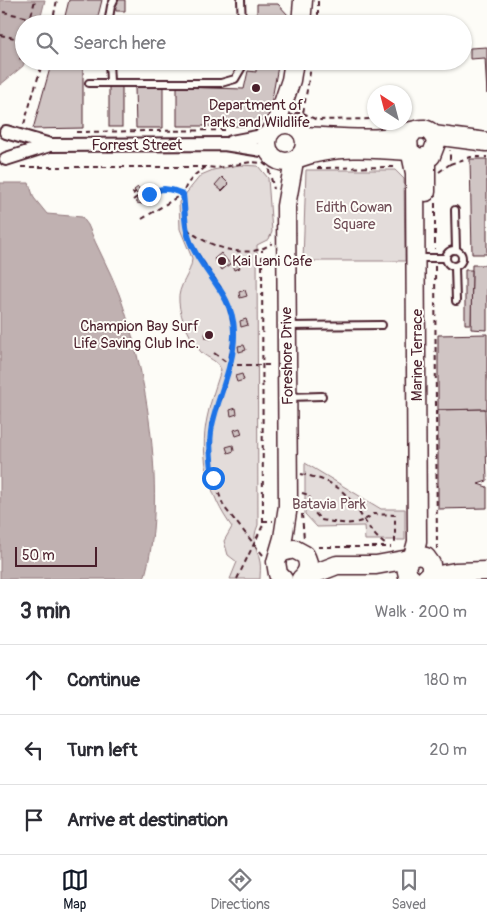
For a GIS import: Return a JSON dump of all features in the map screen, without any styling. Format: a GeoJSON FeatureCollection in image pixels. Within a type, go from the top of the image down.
{"type":"FeatureCollection","features":[{"type":"Feature","properties":{"kind":"street"},"geometry":{"type":"LineString","coordinates":[[302,15],[303,0]]}},
{"type":"Feature","properties":{"kind":"street"},"geometry":{"type":"LineString","coordinates":[[293,70],[291,80],[267,140],[272,164],[286,163],[329,150],[364,148],[422,158],[483,141]]}},
{"type":"Feature","properties":{"kind":"street"},"geometry":{"type":"LineString","coordinates":[[291,80],[305,147],[296,160]]}},
{"type":"Feature","properties":{"kind":"street"},"geometry":{"type":"LineString","coordinates":[[273,129],[286,124],[300,122],[381,138],[426,130],[433,135],[483,141]]}},
{"type":"Feature","properties":{"kind":"street","name":"Forrest Street"},"geometry":{"type":"LineString","coordinates":[[3,130],[50,145],[224,144],[256,136],[273,129]]}},
{"type":"Feature","properties":{"kind":"street","name":"Forrest Street"},"geometry":{"type":"LineString","coordinates":[[3,130],[12,143],[12,149],[3,161]]}},
{"type":"Feature","properties":{"kind":"street"},"geometry":{"type":"LineString","coordinates":[[413,132],[408,140],[422,158]]}},
{"type":"Feature","properties":{"kind":"street"},"geometry":{"type":"LineString","coordinates":[[422,158],[436,148],[433,135]]}},
{"type":"Feature","properties":{"kind":"street","name":"Forrest Street"},"geometry":{"type":"LineString","coordinates":[[224,144],[272,164]]}},
{"type":"Feature","properties":{"kind":"street","name":"Forrest Street"},"geometry":{"type":"LineString","coordinates":[[3,161],[50,145]]}},
{"type":"Feature","properties":{"kind":"street","name":"Marine Terrace"},"geometry":{"type":"LineString","coordinates":[[422,158],[422,564]]}},
{"type":"Feature","properties":{"kind":"street","name":"Foreshore Drive"},"geometry":{"type":"LineString","coordinates":[[280,201],[296,160]]}},
{"type":"Feature","properties":{"kind":"street","name":"Foreshore Drive"},"geometry":{"type":"LineString","coordinates":[[272,164],[280,201],[287,326],[288,398],[288,506],[277,570]]}},
{"type":"Feature","properties":{"kind":"street","name":"Foreshore Drive"},"geometry":{"type":"LineString","coordinates":[[288,506],[309,554]]}},
{"type":"Feature","properties":{"kind":"street"},"geometry":{"type":"LineString","coordinates":[[277,570],[288,550],[309,554],[337,565]]}},
{"type":"Feature","properties":{"kind":"street"},"geometry":{"type":"LineString","coordinates":[[301,579],[308,566],[309,554]]}},
{"type":"Feature","properties":{"kind":"street"},"geometry":{"type":"LineString","coordinates":[[301,579],[337,565],[422,564],[455,572],[487,571]]}},
{"type":"Feature","properties":{"kind":"lane"},"geometry":{"type":"LineString","coordinates":[[110,15],[114,0]]}},
{"type":"Feature","properties":{"kind":"lane"},"geometry":{"type":"LineString","coordinates":[[241,0],[242,15]]}},
{"type":"Feature","properties":{"kind":"lane"},"geometry":{"type":"LineString","coordinates":[[109,70],[110,82]]}},
{"type":"Feature","properties":{"kind":"lane"},"geometry":{"type":"LineString","coordinates":[[89,83],[229,82],[239,74],[240,70]]}},
{"type":"Feature","properties":{"kind":"lane"},"geometry":{"type":"LineString","coordinates":[[455,210],[456,250],[463,257],[461,264],[455,267],[448,264],[446,258],[449,252],[456,250]]}},
{"type":"Feature","properties":{"kind":"lane"},"geometry":{"type":"LineString","coordinates":[[421,258],[446,258]]}},
{"type":"Feature","properties":{"kind":"lane"},"geometry":{"type":"LineString","coordinates":[[455,267],[456,301]]}},
{"type":"Feature","properties":{"kind":"lane"},"geometry":{"type":"LineString","coordinates":[[287,326],[382,325]]}},
{"type":"Feature","properties":{"kind":"lane"},"geometry":{"type":"LineString","coordinates":[[288,398],[322,396]]}},
{"type":"Feature","properties":{"kind":"path"},"geometry":{"type":"LineString","coordinates":[[31,15],[34,0]]}},
{"type":"Feature","properties":{"kind":"path"},"geometry":{"type":"LineString","coordinates":[[54,15],[57,0]]}},
{"type":"Feature","properties":{"kind":"path"},"geometry":{"type":"LineString","coordinates":[[318,0],[318,15]]}},
{"type":"Feature","properties":{"kind":"path"},"geometry":{"type":"LineString","coordinates":[[3,12],[16,15]]}},
{"type":"Feature","properties":{"kind":"path"},"geometry":{"type":"LineString","coordinates":[[0,35],[15,38]]}},
{"type":"Feature","properties":{"kind":"path"},"geometry":{"type":"LineString","coordinates":[[24,130],[41,70]]}},
{"type":"Feature","properties":{"kind":"path"},"geometry":{"type":"LineString","coordinates":[[310,70],[300,122],[367,119]]}},
{"type":"Feature","properties":{"kind":"path"},"geometry":{"type":"LineString","coordinates":[[67,132],[236,130]]}},
{"type":"Feature","properties":{"kind":"path"},"geometry":{"type":"LineString","coordinates":[[450,154],[450,164]]}},
{"type":"Feature","properties":{"kind":"path"},"geometry":{"type":"LineString","coordinates":[[422,158],[441,172],[450,164],[471,157],[487,157]]}},
{"type":"Feature","properties":{"kind":"path"},"geometry":{"type":"LineString","coordinates":[[318,168],[394,167],[394,162]]}},
{"type":"Feature","properties":{"kind":"path"},"geometry":{"type":"LineString","coordinates":[[27,167],[206,167],[272,164],[280,201]]}},
{"type":"Feature","properties":{"kind":"path"},"geometry":{"type":"LineString","coordinates":[[206,167],[187,184],[183,194],[187,229],[192,246],[220,286],[228,306],[234,331],[230,365],[212,422],[210,453],[213,478],[224,507],[277,570]]}},
{"type":"Feature","properties":{"kind":"path"},"geometry":{"type":"LineString","coordinates":[[137,202],[133,200],[159,189],[169,188],[183,194]]}},
{"type":"Feature","properties":{"kind":"path"},"geometry":{"type":"LineString","coordinates":[[136,192],[133,193],[137,197]]}},
{"type":"Feature","properties":{"kind":"path"},"geometry":{"type":"LineString","coordinates":[[142,219],[183,194]]}},
{"type":"Feature","properties":{"kind":"path"},"geometry":{"type":"LineString","coordinates":[[430,210],[435,210]]}},
{"type":"Feature","properties":{"kind":"path"},"geometry":{"type":"LineString","coordinates":[[187,229],[212,246],[238,250],[262,249],[274,239]]}},
{"type":"Feature","properties":{"kind":"path"},"geometry":{"type":"LineString","coordinates":[[237,579],[262,524],[262,249]]}},
{"type":"Feature","properties":{"kind":"path"},"geometry":{"type":"LineString","coordinates":[[422,564],[437,543],[436,333]]}},
{"type":"Feature","properties":{"kind":"path"},"geometry":{"type":"LineString","coordinates":[[214,353],[230,365],[280,365]]}},
{"type":"Feature","properties":{"kind":"path"},"geometry":{"type":"LineString","coordinates":[[430,384],[436,384]]}},
{"type":"Feature","properties":{"kind":"path"},"geometry":{"type":"LineString","coordinates":[[301,474],[320,478],[338,488],[379,540],[390,547]]}},
{"type":"Feature","properties":{"kind":"path"},"geometry":{"type":"LineString","coordinates":[[302,493],[309,495],[313,511],[321,520],[350,524],[364,522],[373,514],[394,515],[395,542]]}},
{"type":"Feature","properties":{"kind":"path"},"geometry":{"type":"LineString","coordinates":[[422,564],[437,543]]}},
{"type":"Feature","properties":{"kind":"path"},"geometry":{"type":"LineString","coordinates":[[309,554],[322,548],[395,547]]}},
{"type":"Feature","properties":{"kind":"green space"},"geometry":{"type":"Polygon","coordinates":[[[239,165],[258,166],[268,178],[272,232],[269,239],[257,245],[258,525],[255,544],[260,564],[260,579],[230,579],[237,562],[228,555],[224,541],[232,527],[217,502],[212,489],[205,461],[204,447],[208,412],[221,370],[193,342],[184,322],[179,302],[180,290],[190,269],[192,258],[180,229],[179,202],[201,175],[213,170],[239,165]]]}},
{"type":"Feature","properties":{"kind":"green space","name":"Edith Cowan Square"},"geometry":{"type":"Polygon","coordinates":[[[306,170],[395,170],[404,179],[405,261],[303,261],[306,170]]]}},
{"type":"Feature","properties":{"kind":"green space","name":"Batavia Park"},"geometry":{"type":"Polygon","coordinates":[[[305,463],[381,509],[405,509],[405,540],[365,540],[364,526],[317,527],[305,514],[305,463]]]}},
{"type":"Feature","properties":{"kind":"shaded area"},"geometry":{"type":"Polygon","coordinates":[[[0,0],[45,0],[41,15],[15,15],[15,70],[18,70],[0,85],[0,0]]]}},
{"type":"Feature","properties":{"kind":"shaded area"},"geometry":{"type":"Polygon","coordinates":[[[0,183],[29,183],[34,198],[47,214],[82,217],[88,225],[119,294],[138,360],[146,397],[151,436],[154,512],[151,547],[144,579],[0,579],[0,183]]]}},
{"type":"Feature","properties":{"kind":"building"},"geometry":{"type":"Polygon","coordinates":[[[69,0],[102,0],[98,15],[65,15],[69,0]]]}},
{"type":"Feature","properties":{"kind":"building"},"geometry":{"type":"Polygon","coordinates":[[[115,0],[125,0],[125,11],[116,11],[115,0]]]}},
{"type":"Feature","properties":{"kind":"building"},"geometry":{"type":"Polygon","coordinates":[[[257,4],[278,4],[288,15],[257,15],[257,4]]]}},
{"type":"Feature","properties":{"kind":"building"},"geometry":{"type":"Polygon","coordinates":[[[487,47],[487,94],[485,58],[472,59],[472,48],[487,47]]]}},
{"type":"Feature","properties":{"kind":"building"},"geometry":{"type":"Polygon","coordinates":[[[49,70],[83,70],[83,128],[33,129],[49,70]]]}},
{"type":"Feature","properties":{"kind":"building"},"geometry":{"type":"Polygon","coordinates":[[[256,70],[277,70],[269,115],[256,126],[177,126],[177,87],[244,89],[248,71],[256,72],[256,70]]]}},
{"type":"Feature","properties":{"kind":"building"},"geometry":{"type":"Polygon","coordinates":[[[109,87],[122,87],[122,127],[109,127],[109,87]]]}},
{"type":"Feature","properties":{"kind":"building"},"geometry":{"type":"Polygon","coordinates":[[[135,87],[163,87],[163,128],[136,128],[135,87]]]}},
{"type":"Feature","properties":{"kind":"building"},"geometry":{"type":"Polygon","coordinates":[[[470,159],[487,159],[487,254],[472,254],[470,159]]]}},
{"type":"Feature","properties":{"kind":"building"},"geometry":{"type":"Polygon","coordinates":[[[222,177],[229,184],[222,191],[215,185],[222,177]]]}},
{"type":"Feature","properties":{"kind":"building"},"geometry":{"type":"Polygon","coordinates":[[[138,187],[141,192],[137,194],[134,190],[138,187]]]}},
{"type":"Feature","properties":{"kind":"building"},"geometry":{"type":"Polygon","coordinates":[[[137,199],[142,199],[142,204],[137,203],[137,199]]]}},
{"type":"Feature","properties":{"kind":"building","name":"Kai Lani Cafe"},"geometry":{"type":"Polygon","coordinates":[[[221,253],[230,264],[222,270],[214,259],[221,253]]]}},
{"type":"Feature","properties":{"kind":"building"},"geometry":{"type":"Polygon","coordinates":[[[238,263],[240,268],[234,270],[232,265],[238,263]]]}},
{"type":"Feature","properties":{"kind":"building"},"geometry":{"type":"Polygon","coordinates":[[[472,265],[487,265],[487,330],[471,329],[472,265]]]}},
{"type":"Feature","properties":{"kind":"building"},"geometry":{"type":"Polygon","coordinates":[[[465,270],[472,270],[471,324],[465,324],[465,270]]]}},
{"type":"Feature","properties":{"kind":"building"},"geometry":{"type":"Polygon","coordinates":[[[245,290],[247,296],[240,298],[239,292],[245,290]]]}},
{"type":"Feature","properties":{"kind":"building"},"geometry":{"type":"Polygon","coordinates":[[[246,319],[248,325],[241,327],[240,321],[246,319]]]}},
{"type":"Feature","properties":{"kind":"building","name":"Champion Bay Surf Life Saving Club Inc."},"geometry":{"type":"Polygon","coordinates":[[[208,330],[212,331],[214,336],[211,339],[206,338],[205,334],[208,330]]]}},
{"type":"Feature","properties":{"kind":"building"},"geometry":{"type":"Polygon","coordinates":[[[487,334],[487,409],[438,410],[438,335],[487,334]]]}},
{"type":"Feature","properties":{"kind":"building"},"geometry":{"type":"Polygon","coordinates":[[[244,345],[246,350],[239,352],[238,346],[244,345]]]}},
{"type":"Feature","properties":{"kind":"building"},"geometry":{"type":"Polygon","coordinates":[[[242,374],[244,380],[237,382],[235,376],[242,374]]]}},
{"type":"Feature","properties":{"kind":"building"},"geometry":{"type":"Polygon","coordinates":[[[236,408],[237,414],[231,416],[230,410],[236,408]]]}},
{"type":"Feature","properties":{"kind":"building"},"geometry":{"type":"Polygon","coordinates":[[[485,409],[487,481],[478,484],[487,487],[487,508],[438,509],[438,410],[485,409]]]}},
{"type":"Feature","properties":{"kind":"building"},"geometry":{"type":"Polygon","coordinates":[[[240,428],[242,434],[236,436],[234,430],[240,428]]]}},
{"type":"Feature","properties":{"kind":"building"},"geometry":{"type":"Polygon","coordinates":[[[233,445],[234,451],[228,453],[226,447],[233,445]]]}},
{"type":"Feature","properties":{"kind":"place","name":"Department of Parks and Wildlife"},"geometry":{"type":"Point","coordinates":[256,88]}},
{"type":"Feature","properties":{"kind":"place","name":"Kai Lani Cafe"},"geometry":{"type":"Point","coordinates":[222,261]}},
{"type":"Feature","properties":{"kind":"place","name":"Champion Bay Surf Life Saving Club Inc."},"geometry":{"type":"Point","coordinates":[209,335]}},
{"type":"Feature","properties":{"kind":"route"},"geometry":{"type":"LineString","coordinates":[[149,194],[159,189],[169,188],[183,194],[187,229],[192,246],[220,286],[228,306],[234,331],[230,365],[212,422],[210,453],[213,478]]}}]}
